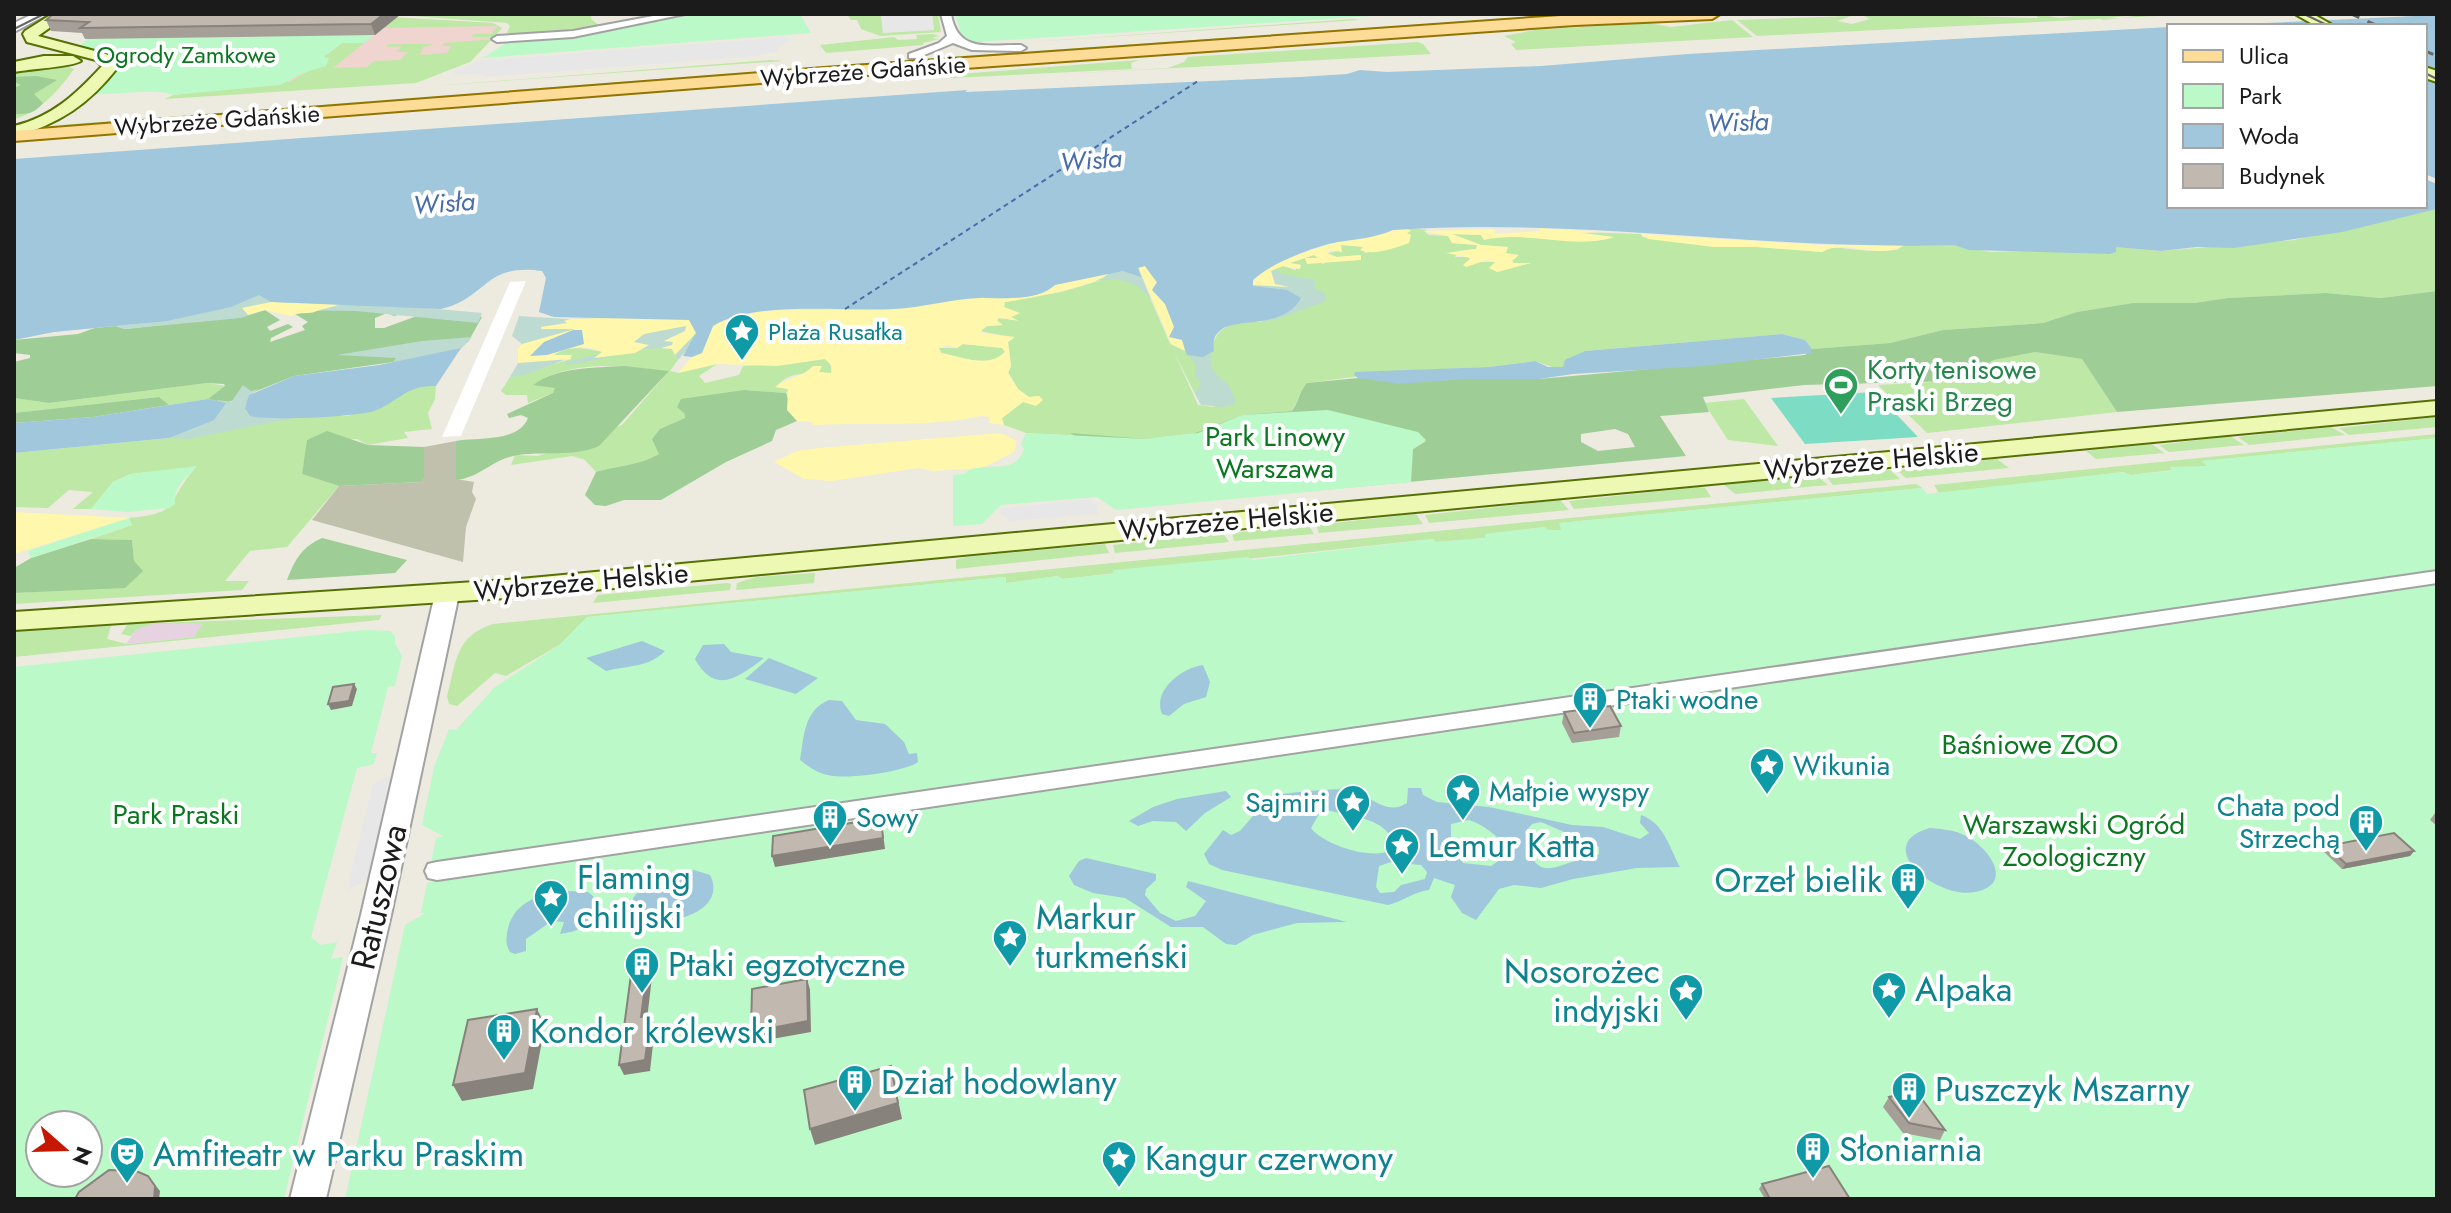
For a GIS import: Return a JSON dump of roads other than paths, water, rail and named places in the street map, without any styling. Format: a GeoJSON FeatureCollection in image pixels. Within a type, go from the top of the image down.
{"type":"FeatureCollection","features":[{"type":"Feature","properties":{"kind":"main road"},"geometry":{"type":"LineString","coordinates":[[53,113],[72,107],[111,65],[101,57],[32,39],[30,34],[35,29],[62,14]]}},
{"type":"Feature","properties":{"kind":"main road","name":"Wybrzeże Gdańskie"},"geometry":{"type":"LineString","coordinates":[[14,128],[53,113],[1515,14]]}},
{"type":"Feature","properties":{"kind":"main road","name":"Wybrzeże Gdańskie"},"geometry":{"type":"LineString","coordinates":[[14,128],[73,131],[1581,17],[1712,14]]}},
{"type":"Feature","properties":{"kind":"main road"},"geometry":{"type":"LineString","coordinates":[[2302,14],[2323,24]]}},
{"type":"Feature","properties":{"kind":"main road"},"geometry":{"type":"LineString","coordinates":[[14,67],[65,61],[85,65],[84,71],[53,113],[54,126],[73,131]]}},
{"type":"Feature","properties":{"kind":"main road","name":"Wybrzeże Helskie"},"geometry":{"type":"LineString","coordinates":[[14,621],[447,594],[2437,408]]}},
{"type":"Feature","properties":{"kind":"street"},"geometry":{"type":"LineString","coordinates":[[14,28],[42,14]]}},
{"type":"Feature","properties":{"kind":"street"},"geometry":{"type":"LineString","coordinates":[[497,39],[573,34],[680,14]]}},
{"type":"Feature","properties":{"kind":"street"},"geometry":{"type":"LineString","coordinates":[[946,14],[953,37]]}},
{"type":"Feature","properties":{"kind":"street"},"geometry":{"type":"LineString","coordinates":[[953,37],[975,46],[1021,48]]}},
{"type":"Feature","properties":{"kind":"street"},"geometry":{"type":"LineString","coordinates":[[913,56],[943,45],[953,37]]}},
{"type":"Feature","properties":{"kind":"street"},"geometry":{"type":"LineString","coordinates":[[437,871],[2437,577]]}},
{"type":"Feature","properties":{"kind":"street","name":"Ratuszowa"},"geometry":{"type":"LineString","coordinates":[[308,1199],[447,594]]}},
{"type":"Feature","properties":{"kind":"water"},"geometry":{"type":"Polygon","coordinates":[[[2437,15],[2437,73],[2427,73],[2427,24],[2245,24],[2437,15]]]}},
{"type":"Feature","properties":{"kind":"water","name":"Wisła"},"geometry":{"type":"Polygon","coordinates":[[[2167,27],[2167,208],[2427,208],[2427,180],[2437,184],[2437,209],[2342,232],[2234,248],[2197,247],[2161,251],[2116,247],[2116,252],[2110,254],[1533,228],[1393,230],[1373,237],[1317,247],[1260,274],[1253,280],[1253,286],[1287,290],[1301,298],[1291,310],[1277,317],[1222,329],[1215,337],[1214,351],[1203,357],[1187,355],[1182,340],[1169,337],[1174,327],[1165,304],[1152,290],[1157,282],[1145,266],[1138,268],[1141,277],[1123,271],[1055,285],[1029,296],[968,299],[894,309],[800,309],[752,313],[713,326],[702,353],[692,357],[683,356],[696,333],[689,320],[554,317],[539,312],[546,278],[542,271],[523,270],[497,277],[456,304],[441,309],[271,302],[259,295],[231,307],[167,321],[54,332],[14,340],[14,159],[967,90],[965,92],[1300,77],[1347,74],[1360,70],[1387,72],[1541,66],[1688,54],[2167,27]]]}},
{"type":"Feature","properties":{"kind":"water"},"geometry":{"type":"Polygon","coordinates":[[[2427,75],[2437,75],[2437,179],[2427,175],[2427,75]]]}},
{"type":"Feature","properties":{"kind":"water"},"geometry":{"type":"Polygon","coordinates":[[[573,330],[582,330],[584,344],[547,355],[530,356],[544,342],[573,330]]]}},
{"type":"Feature","properties":{"kind":"water"},"geometry":{"type":"Polygon","coordinates":[[[1782,334],[1805,340],[1812,349],[1811,353],[1704,366],[1539,379],[1466,379],[1399,384],[1354,375],[1355,372],[1489,367],[1535,361],[1548,367],[1563,367],[1565,360],[1585,351],[1782,334]]]}},
{"type":"Feature","properties":{"kind":"water"},"geometry":{"type":"Polygon","coordinates":[[[461,348],[436,386],[409,391],[374,411],[331,417],[274,418],[250,416],[245,408],[249,395],[294,376],[379,365],[461,348]]]}},
{"type":"Feature","properties":{"kind":"water"},"geometry":{"type":"Polygon","coordinates":[[[208,399],[226,403],[214,420],[169,438],[14,453],[14,423],[93,417],[208,399]]]}},
{"type":"Feature","properties":{"kind":"water"},"geometry":{"type":"Polygon","coordinates":[[[642,641],[665,651],[645,663],[606,671],[586,658],[642,641]]]}},
{"type":"Feature","properties":{"kind":"water"},"geometry":{"type":"Polygon","coordinates":[[[724,644],[731,652],[764,658],[728,680],[719,680],[703,670],[695,659],[703,645],[724,644]]]}},
{"type":"Feature","properties":{"kind":"water"},"geometry":{"type":"Polygon","coordinates":[[[769,658],[818,678],[796,694],[745,679],[769,658]]]}},
{"type":"Feature","properties":{"kind":"water"},"geometry":{"type":"Polygon","coordinates":[[[1203,665],[1210,682],[1206,697],[1184,704],[1169,716],[1162,714],[1160,705],[1165,689],[1178,675],[1203,665]]]}},
{"type":"Feature","properties":{"kind":"water"},"geometry":{"type":"Polygon","coordinates":[[[829,700],[842,701],[856,720],[885,724],[904,742],[909,754],[917,753],[918,762],[888,772],[861,776],[824,774],[807,765],[800,760],[804,733],[814,710],[829,700]]]}},
{"type":"Feature","properties":{"kind":"water"},"geometry":{"type":"Polygon","coordinates":[[[1408,788],[1421,788],[1423,795],[1437,802],[1489,807],[1572,825],[1603,827],[1640,839],[1649,833],[1640,823],[1641,815],[1661,830],[1680,867],[1637,868],[1541,888],[1514,885],[1499,889],[1476,920],[1462,913],[1451,897],[1455,885],[1434,878],[1429,890],[1388,905],[1222,870],[1209,864],[1204,854],[1223,830],[1231,835],[1240,831],[1271,795],[1347,790],[1386,806],[1407,803],[1408,788]],[[1327,810],[1319,814],[1311,828],[1338,846],[1364,853],[1387,852],[1395,847],[1385,830],[1368,820],[1327,810]],[[1468,820],[1451,824],[1451,842],[1463,863],[1491,866],[1508,854],[1499,838],[1479,824],[1468,820]],[[1541,822],[1532,824],[1525,832],[1534,847],[1531,855],[1539,866],[1556,867],[1599,854],[1599,847],[1541,822]],[[1391,862],[1379,866],[1376,887],[1380,893],[1394,892],[1401,885],[1425,879],[1427,872],[1421,865],[1391,862]]]}},
{"type":"Feature","properties":{"kind":"water"},"geometry":{"type":"Polygon","coordinates":[[[1226,791],[1231,797],[1205,813],[1186,831],[1176,822],[1153,821],[1138,826],[1129,821],[1153,807],[1177,799],[1226,791]]]}},
{"type":"Feature","properties":{"kind":"water"},"geometry":{"type":"Polygon","coordinates":[[[1930,828],[1957,832],[1974,841],[1994,865],[1994,881],[1987,888],[1975,892],[1960,892],[1928,880],[1908,858],[1906,846],[1913,836],[1930,828]]]}},
{"type":"Feature","properties":{"kind":"water"},"geometry":{"type":"Polygon","coordinates":[[[1086,858],[1156,874],[1156,880],[1146,889],[1145,895],[1160,913],[1176,921],[1195,916],[1206,901],[1186,887],[1188,881],[1347,922],[1297,923],[1253,935],[1236,945],[1226,944],[1203,927],[1171,927],[1125,898],[1093,893],[1074,885],[1069,876],[1079,861],[1086,858]]]}},
{"type":"Feature","properties":{"kind":"water"},"geometry":{"type":"Polygon","coordinates":[[[694,870],[710,875],[713,889],[710,900],[701,909],[688,916],[658,921],[633,913],[633,898],[644,885],[694,870]]]}},
{"type":"Feature","properties":{"kind":"water"},"geometry":{"type":"Polygon","coordinates":[[[566,891],[588,892],[594,897],[592,913],[586,924],[560,934],[564,922],[552,921],[526,939],[526,951],[510,952],[507,933],[510,922],[521,907],[537,897],[566,891]]]}},
{"type":"Feature","properties":{"kind":"tram line"},"geometry":{"type":"LineString","coordinates":[[14,29],[44,14]]}},
{"type":"Feature","properties":{"kind":"tram line"},"geometry":{"type":"LineString","coordinates":[[2304,14],[2325,24]]}},
{"type":"Feature","properties":{"kind":"tram line"},"geometry":{"type":"LineString","coordinates":[[2427,74],[2437,79]]}},
{"type":"Feature","properties":{"kind":"railway"},"geometry":{"type":"LineString","coordinates":[[2351,14],[2374,24]]}},
{"type":"Feature","properties":{"kind":"railway"},"geometry":{"type":"LineString","coordinates":[[2427,52],[2437,56]]}},
{"type":"Feature","properties":{"kind":"place","name":"Plaża Rusałka"},"geometry":{"type":"Point","coordinates":[742,362]}},
{"type":"Feature","properties":{"kind":"place","name":"Korty tenisowe Praski Brzeg"},"geometry":{"type":"Point","coordinates":[1841,416]}},
{"type":"Feature","properties":{"kind":"place","name":"Ptaki wodne"},"geometry":{"type":"Point","coordinates":[1590,730]}},
{"type":"Feature","properties":{"kind":"place","name":"Wikunia"},"geometry":{"type":"Point","coordinates":[1767,796]}},
{"type":"Feature","properties":{"kind":"place","name":"Małpie wyspy"},"geometry":{"type":"Point","coordinates":[1463,822]}},
{"type":"Feature","properties":{"kind":"place","name":"Sajmiri"},"geometry":{"type":"Point","coordinates":[1353,833]}},
{"type":"Feature","properties":{"kind":"place","name":"Sowy"},"geometry":{"type":"Point","coordinates":[830,848]}},
{"type":"Feature","properties":{"kind":"place","name":"Chata pod Strzechą"},"geometry":{"type":"Point","coordinates":[2366,853]}},
{"type":"Feature","properties":{"kind":"place","name":"Lemur Katta"},"geometry":{"type":"Point","coordinates":[1402,876]}},
{"type":"Feature","properties":{"kind":"place","name":"Orzeł bielik"},"geometry":{"type":"Point","coordinates":[1908,911]}},
{"type":"Feature","properties":{"kind":"place","name":"Flaming chilijski"},"geometry":{"type":"Point","coordinates":[551,928]}},
{"type":"Feature","properties":{"kind":"place","name":"Markur turkmeński"},"geometry":{"type":"Point","coordinates":[1010,968]}},
{"type":"Feature","properties":{"kind":"place","name":"Ptaki egzotyczne"},"geometry":{"type":"Point","coordinates":[642,995]}},
{"type":"Feature","properties":{"kind":"place","name":"Alpaka"},"geometry":{"type":"Point","coordinates":[1889,1020]}},
{"type":"Feature","properties":{"kind":"place","name":"Nosorożec indyjski"},"geometry":{"type":"Point","coordinates":[1686,1022]}},
{"type":"Feature","properties":{"kind":"place","name":"Kondor królewski"},"geometry":{"type":"Point","coordinates":[504,1062]}},
{"type":"Feature","properties":{"kind":"place","name":"Dział hodowlany"},"geometry":{"type":"Point","coordinates":[855,1113]}},
{"type":"Feature","properties":{"kind":"place","name":"Puszczyk Mszarny"},"geometry":{"type":"Point","coordinates":[1909,1120]}},
{"type":"Feature","properties":{"kind":"place","name":"Słoniarnia"},"geometry":{"type":"Point","coordinates":[1813,1180]}},
{"type":"Feature","properties":{"kind":"place","name":"Amfiteatr w Parku Praskim"},"geometry":{"type":"Point","coordinates":[127,1185]}},
{"type":"Feature","properties":{"kind":"place","name":"Kangur czerwony"},"geometry":{"type":"Point","coordinates":[1119,1189]}},
{"type":"Feature","properties":{"kind":"park label","name":"Ogrody Zamkowe"},"geometry":{"type":"Point","coordinates":[186,54]}},
{"type":"Feature","properties":{"kind":"park label","name":"Park Linowy Warszawa"},"geometry":{"type":"Point","coordinates":[1275,452]}},
{"type":"Feature","properties":{"kind":"park label","name":"Baśniowe ZOO"},"geometry":{"type":"Point","coordinates":[2030,744]}},
{"type":"Feature","properties":{"kind":"park label","name":"Park Praski"},"geometry":{"type":"Point","coordinates":[176,814]}},
{"type":"Feature","properties":{"kind":"park label","name":"Warszawski Ogród Zoologiczny"},"geometry":{"type":"Point","coordinates":[2074,840]}}]}
